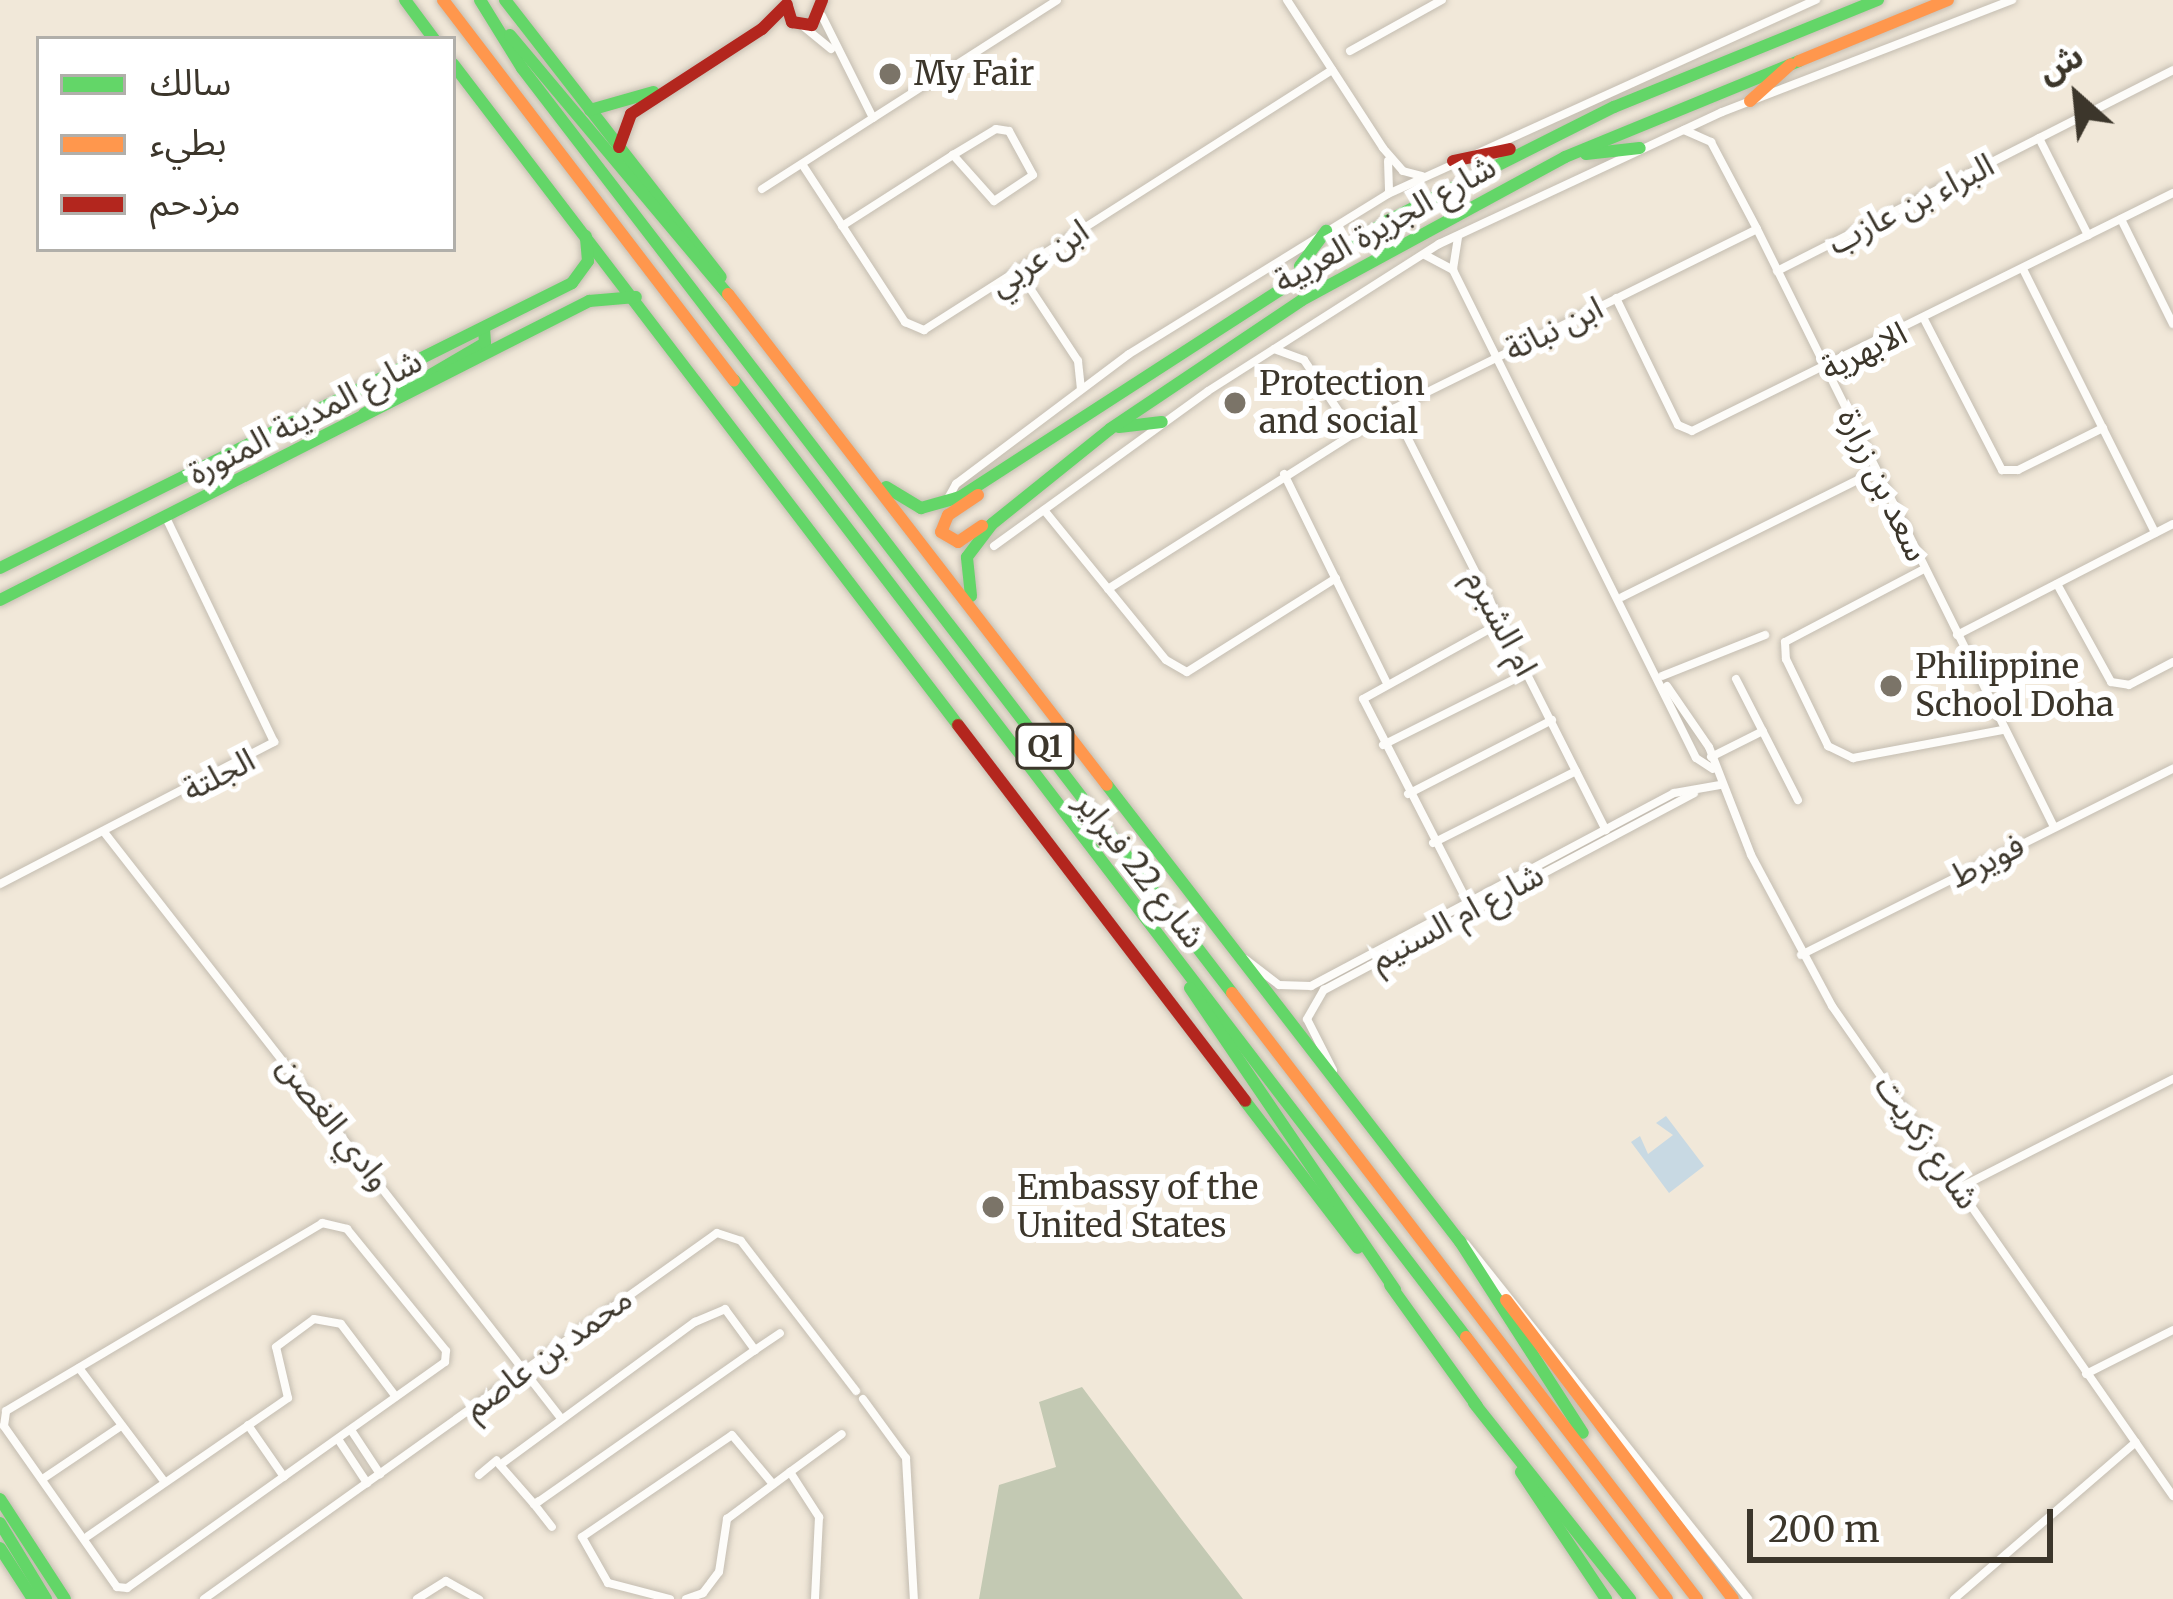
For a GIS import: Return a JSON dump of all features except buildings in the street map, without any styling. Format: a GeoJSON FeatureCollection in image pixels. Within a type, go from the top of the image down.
{"type":"FeatureCollection","features":[{"type":"Feature","properties":{"kind":"main road"},"geometry":{"type":"LineString","coordinates":[[405,0],[432,36]]}},
{"type":"Feature","properties":{"kind":"main road","name":"شارع 22 فبراير"},"geometry":{"type":"LineString","coordinates":[[443,0],[1667,1599]]}},
{"type":"Feature","properties":{"kind":"main road","name":"شارع 22 فبراير"},"geometry":{"type":"LineString","coordinates":[[480,0],[522,68],[1697,1599]]}},
{"type":"Feature","properties":{"kind":"main road","name":"شارع 22 فبراير"},"geometry":{"type":"LineString","coordinates":[[506,0],[1733,1599]]}},
{"type":"Feature","properties":{"kind":"main road","name":"شارع الجزيرة العربية"},"geometry":{"type":"LineString","coordinates":[[945,504],[1034,454],[1280,284],[1547,138],[1878,0]]}},
{"type":"Feature","properties":{"kind":"main road","name":"شارع الجزيرة العربية"},"geometry":{"type":"LineString","coordinates":[[985,622],[968,590],[967,557],[1038,483],[1110,429],[1321,289],[1565,157],[1796,58],[1948,0]]}},
{"type":"Feature","properties":{"kind":"main road"},"geometry":{"type":"LineString","coordinates":[[619,147],[625,121],[662,90],[762,29],[787,2],[798,24]]}},
{"type":"Feature","properties":{"kind":"main road"},"geometry":{"type":"LineString","coordinates":[[762,29],[798,24],[824,5]]}},
{"type":"Feature","properties":{"kind":"main road"},"geometry":{"type":"LineString","coordinates":[[496,20],[729,296]]}},
{"type":"Feature","properties":{"kind":"main road"},"geometry":{"type":"LineString","coordinates":[[1750,101],[1796,58]]}},
{"type":"Feature","properties":{"kind":"main road","name":"شارع 22 فبراير"},"geometry":{"type":"LineString","coordinates":[[456,68],[1395,1290],[1606,1599]]}},
{"type":"Feature","properties":{"kind":"main road"},"geometry":{"type":"LineString","coordinates":[[590,110],[662,90]]}},
{"type":"Feature","properties":{"kind":"main road"},"geometry":{"type":"LineString","coordinates":[[1453,160],[1547,138]]}},
{"type":"Feature","properties":{"kind":"main road"},"geometry":{"type":"LineString","coordinates":[[1565,157],[1640,148]]}},
{"type":"Feature","properties":{"kind":"main road"},"geometry":{"type":"LineString","coordinates":[[1280,284],[1326,231]]}},
{"type":"Feature","properties":{"kind":"main road","name":"شارع المدينة المنورة"},"geometry":{"type":"LineString","coordinates":[[0,568],[580,278],[588,261],[585,234]]}},
{"type":"Feature","properties":{"kind":"main road","name":"شارع المدينة المنورة"},"geometry":{"type":"LineString","coordinates":[[0,600],[589,301],[636,297]]}},
{"type":"Feature","properties":{"kind":"main road"},"geometry":{"type":"LineString","coordinates":[[353,424],[388,394],[485,343],[484,328]]}},
{"type":"Feature","properties":{"kind":"main road"},"geometry":{"type":"LineString","coordinates":[[1110,429],[1162,422]]}},
{"type":"Feature","properties":{"kind":"main road"},"geometry":{"type":"LineString","coordinates":[[1034,454],[948,515],[943,536],[963,541],[1038,483]]}},
{"type":"Feature","properties":{"kind":"main road"},"geometry":{"type":"LineString","coordinates":[[871,476],[908,505],[945,504]]}},
{"type":"Feature","properties":{"kind":"main road"},"geometry":{"type":"LineString","coordinates":[[1178,964],[1395,1290]]}},
{"type":"Feature","properties":{"kind":"main road"},"geometry":{"type":"LineString","coordinates":[[1460,1240],[1600,1468]]}},
{"type":"Feature","properties":{"kind":"main road"},"geometry":{"type":"LineString","coordinates":[[1474,1402],[1630,1599]]}},
{"type":"Feature","properties":{"kind":"main road"},"geometry":{"type":"LineString","coordinates":[[0,1499],[65,1599]]}},
{"type":"Feature","properties":{"kind":"main road"},"geometry":{"type":"LineString","coordinates":[[0,1523],[46,1599]]}},
{"type":"Feature","properties":{"kind":"main road"},"geometry":{"type":"LineString","coordinates":[[0,1548],[33,1599]]}},
{"type":"Feature","properties":{"kind":"street"},"geometry":{"type":"LineString","coordinates":[[763,189],[1057,0]]}},
{"type":"Feature","properties":{"kind":"street"},"geometry":{"type":"LineString","coordinates":[[1287,0],[1383,148],[1403,171],[1423,177]]}},
{"type":"Feature","properties":{"kind":"street"},"geometry":{"type":"LineString","coordinates":[[1350,51],[1442,0]]}},
{"type":"Feature","properties":{"kind":"street","name":"شارع الجزيرة العربية"},"geometry":{"type":"LineString","coordinates":[[945,504],[956,484],[1101,374],[1388,194],[1453,160],[1816,0]]}},
{"type":"Feature","properties":{"kind":"street","name":"شارع الجزيرة العربية"},"geometry":{"type":"LineString","coordinates":[[994,546],[1162,422],[1421,255],[1679,130],[2012,0]]}},
{"type":"Feature","properties":{"kind":"street"},"geometry":{"type":"LineString","coordinates":[[824,5],[833,52]]}},
{"type":"Feature","properties":{"kind":"street"},"geometry":{"type":"LineString","coordinates":[[798,24],[833,52],[873,118]]}},
{"type":"Feature","properties":{"kind":"street","name":"ابن عربي"},"geometry":{"type":"LineString","coordinates":[[802,164],[912,330],[938,324],[1332,70]]}},
{"type":"Feature","properties":{"kind":"street","name":"البراء بن عازب"},"geometry":{"type":"LineString","coordinates":[[1778,272],[2173,70]]}},
{"type":"Feature","properties":{"kind":"street"},"geometry":{"type":"LineString","coordinates":[[1679,130],[1711,142],[1721,112]]}},
{"type":"Feature","properties":{"kind":"street"},"geometry":{"type":"LineString","coordinates":[[842,226],[953,155],[1003,128],[1033,175],[994,201],[953,155]]}},
{"type":"Feature","properties":{"kind":"street"},"geometry":{"type":"LineString","coordinates":[[2039,138],[2088,235]]}},
{"type":"Feature","properties":{"kind":"street","name":"سعد بن زرارة"},"geometry":{"type":"LineString","coordinates":[[1711,142],[2054,827]]}},
{"type":"Feature","properties":{"kind":"street"},"geometry":{"type":"LineString","coordinates":[[1383,148],[1393,175],[1388,194]]}},
{"type":"Feature","properties":{"kind":"street","name":"الابهرية"},"geometry":{"type":"LineString","coordinates":[[1616,298],[1684,430],[1826,370],[2173,194]]}},
{"type":"Feature","properties":{"kind":"street"},"geometry":{"type":"LineString","coordinates":[[2121,219],[2173,324]]}},
{"type":"Feature","properties":{"kind":"street","name":"ابن نباتة"},"geometry":{"type":"LineString","coordinates":[[1108,589],[1352,431],[1757,230]]}},
{"type":"Feature","properties":{"kind":"street"},"geometry":{"type":"LineString","coordinates":[[1421,255],[1453,270],[1458,236]]}},
{"type":"Feature","properties":{"kind":"street"},"geometry":{"type":"LineString","coordinates":[[1018,270],[1078,362],[1080,390]]}},
{"type":"Feature","properties":{"kind":"street","name":"شارع زكريت"},"geometry":{"type":"LineString","coordinates":[[1453,270],[1662,676],[1700,763]]}},
{"type":"Feature","properties":{"kind":"street"},"geometry":{"type":"LineString","coordinates":[[2024,271],[2156,533]]}},
{"type":"Feature","properties":{"kind":"street"},"geometry":{"type":"LineString","coordinates":[[1924,321],[2002,470],[2018,470],[2103,428]]}},
{"type":"Feature","properties":{"kind":"street"},"geometry":{"type":"LineString","coordinates":[[1304,360],[1307,327]]}},
{"type":"Feature","properties":{"kind":"street"},"geometry":{"type":"LineString","coordinates":[[1273,350],[1304,360],[1352,431]]}},
{"type":"Feature","properties":{"kind":"street"},"geometry":{"type":"LineString","coordinates":[[1078,362],[1101,374]]}},
{"type":"Feature","properties":{"kind":"street","name":"ام الشبرم"},"geometry":{"type":"LineString","coordinates":[[1393,409],[1607,833]]}},
{"type":"Feature","properties":{"kind":"street"},"geometry":{"type":"LineString","coordinates":[[1622,597],[1876,471]]}},
{"type":"Feature","properties":{"kind":"street"},"geometry":{"type":"LineString","coordinates":[[1284,474],[1386,681]]}},
{"type":"Feature","properties":{"kind":"street"},"geometry":{"type":"LineString","coordinates":[[1044,510],[1166,660],[1187,672],[1336,578]]}},
{"type":"Feature","properties":{"kind":"street","name":"الجلتة"},"geometry":{"type":"LineString","coordinates":[[0,884],[268,750],[276,738],[166,518]]}},
{"type":"Feature","properties":{"kind":"street"},"geometry":{"type":"LineString","coordinates":[[1957,635],[2173,524]]}},
{"type":"Feature","properties":{"kind":"street"},"geometry":{"type":"LineString","coordinates":[[1924,569],[1786,642],[1786,659],[1828,746],[1853,758],[2002,730]]}},
{"type":"Feature","properties":{"kind":"street"},"geometry":{"type":"LineString","coordinates":[[2057,584],[2110,682],[2129,685],[2169,664]]}},
{"type":"Feature","properties":{"kind":"street"},"geometry":{"type":"LineString","coordinates":[[1466,899],[1363,703],[1386,681],[1499,623]]}},
{"type":"Feature","properties":{"kind":"street"},"geometry":{"type":"LineString","coordinates":[[1662,676],[1765,634]]}},
{"type":"Feature","properties":{"kind":"street"},"geometry":{"type":"LineString","coordinates":[[1383,745],[1526,673]]}},
{"type":"Feature","properties":{"kind":"street"},"geometry":{"type":"LineString","coordinates":[[1736,679],[1798,800]]}},
{"type":"Feature","properties":{"kind":"street","name":"شارع زكريت"},"geometry":{"type":"LineString","coordinates":[[1666,686],[1684,702],[1712,756],[1713,770],[1801,955],[2173,1496]]}},
{"type":"Feature","properties":{"kind":"street"},"geometry":{"type":"LineString","coordinates":[[1408,794],[1552,720]]}},
{"type":"Feature","properties":{"kind":"street"},"geometry":{"type":"LineString","coordinates":[[1700,763],[1763,731]]}},
{"type":"Feature","properties":{"kind":"street"},"geometry":{"type":"LineString","coordinates":[[1700,763],[1713,770]]}},
{"type":"Feature","properties":{"kind":"street","name":"فويرط"},"geometry":{"type":"LineString","coordinates":[[1801,955],[2173,769]]}},
{"type":"Feature","properties":{"kind":"street"},"geometry":{"type":"LineString","coordinates":[[1433,843],[1576,771]]}},
{"type":"Feature","properties":{"kind":"street","name":"شارع ام السنيم"},"geometry":{"type":"LineString","coordinates":[[1345,1093],[1308,1028],[1317,995],[1674,793],[1720,785]]}},
{"type":"Feature","properties":{"kind":"street","name":"وادي الغصن"},"geometry":{"type":"LineString","coordinates":[[104,832],[560,1417]]}},
{"type":"Feature","properties":{"kind":"street","name":"شارع ام السنيم"},"geometry":{"type":"LineString","coordinates":[[1238,955],[1279,985],[1305,988],[1466,899],[1607,833]]}},
{"type":"Feature","properties":{"kind":"street"},"geometry":{"type":"LineString","coordinates":[[1959,1188],[2173,1079]]}},
{"type":"Feature","properties":{"kind":"street"},"geometry":{"type":"LineString","coordinates":[[331,1221],[347,1229],[446,1351],[443,1364],[127,1588],[114,1585],[88,1536],[3,1416],[79,1367],[331,1221]]}},
{"type":"Feature","properties":{"kind":"street","name":"محمد بن عاصم"},"geometry":{"type":"LineString","coordinates":[[203,1599],[724,1232],[741,1240],[906,1458],[914,1599]]}},
{"type":"Feature","properties":{"kind":"street","name":"شارع 22 فبراير"},"geometry":{"type":"LineString","coordinates":[[1460,1240],[1484,1260],[1748,1599]]}},
{"type":"Feature","properties":{"kind":"street"},"geometry":{"type":"LineString","coordinates":[[479,1475],[714,1310],[725,1309],[755,1350]]}},
{"type":"Feature","properties":{"kind":"street"},"geometry":{"type":"LineString","coordinates":[[88,1536],[288,1398],[276,1347],[314,1319],[341,1324],[396,1398]]}},
{"type":"Feature","properties":{"kind":"street"},"geometry":{"type":"LineString","coordinates":[[2086,1374],[2173,1330]]}},
{"type":"Feature","properties":{"kind":"street"},"geometry":{"type":"LineString","coordinates":[[534,1504],[780,1333]]}},
{"type":"Feature","properties":{"kind":"street"},"geometry":{"type":"LineString","coordinates":[[79,1367],[163,1480]]}},
{"type":"Feature","properties":{"kind":"street"},"geometry":{"type":"LineString","coordinates":[[248,1425],[284,1478]]}},
{"type":"Feature","properties":{"kind":"street"},"geometry":{"type":"LineString","coordinates":[[44,1478],[121,1426]]}},
{"type":"Feature","properties":{"kind":"street"},"geometry":{"type":"LineString","coordinates":[[351,1430],[380,1474]]}},
{"type":"Feature","properties":{"kind":"street"},"geometry":{"type":"LineString","coordinates":[[670,1599],[611,1585],[582,1538],[737,1433],[772,1483]]}},
{"type":"Feature","properties":{"kind":"street"},"geometry":{"type":"LineString","coordinates":[[686,1599],[705,1596],[718,1572],[727,1519],[842,1434]]}},
{"type":"Feature","properties":{"kind":"street"},"geometry":{"type":"LineString","coordinates":[[338,1439],[367,1484]]}},
{"type":"Feature","properties":{"kind":"street"},"geometry":{"type":"LineString","coordinates":[[1954,1599],[2136,1442]]}},
{"type":"Feature","properties":{"kind":"street"},"geometry":{"type":"LineString","coordinates":[[497,1460],[552,1527]]}},
{"type":"Feature","properties":{"kind":"street"},"geometry":{"type":"LineString","coordinates":[[790,1472],[819,1517],[815,1599]]}},
{"type":"Feature","properties":{"kind":"street"},"geometry":{"type":"LineString","coordinates":[[417,1599],[446,1582],[479,1599]]}},
{"type":"Feature","properties":{"kind":"green space"},"geometry":{"type":"Polygon","coordinates":[[[1082,1387],[1243,1599],[979,1599],[999,1485],[1056,1467],[1039,1402],[1082,1387]]]}},
{"type":"Feature","properties":{"kind":"shaded area"},"geometry":{"type":"Polygon","coordinates":[[[1666,1116],[1704,1166],[1669,1193],[1631,1142],[1640,1136],[1648,1154],[1673,1135],[1656,1123],[1666,1116]]]}},
{"type":"Feature","properties":{"kind":"traffic: fast"},"geometry":{"type":"LineString","coordinates":[[405,0],[432,36]]}},
{"type":"Feature","properties":{"kind":"traffic: fast"},"geometry":{"type":"LineString","coordinates":[[480,0],[522,68],[1232,993]]}},
{"type":"Feature","properties":{"kind":"traffic: fast"},"geometry":{"type":"LineString","coordinates":[[505,0],[721,277]]}},
{"type":"Feature","properties":{"kind":"traffic: fast"},"geometry":{"type":"LineString","coordinates":[[886,487],[921,508],[960,497],[1387,221],[1614,107],[1878,0]]}},
{"type":"Feature","properties":{"kind":"traffic: fast"},"geometry":{"type":"LineString","coordinates":[[510,35],[729,296]]}},
{"type":"Feature","properties":{"kind":"traffic: fast"},"geometry":{"type":"LineString","coordinates":[[971,596],[967,557],[992,524],[1110,429],[1302,300],[1565,157],[1799,61]]}},
{"type":"Feature","properties":{"kind":"traffic: fast"},"geometry":{"type":"LineString","coordinates":[[456,68],[958,725]]}},
{"type":"Feature","properties":{"kind":"traffic: fast"},"geometry":{"type":"LineString","coordinates":[[590,110],[653,92]]}},
{"type":"Feature","properties":{"kind":"traffic: fast"},"geometry":{"type":"LineString","coordinates":[[1586,154],[1640,148]]}},
{"type":"Feature","properties":{"kind":"traffic: fast"},"geometry":{"type":"LineString","coordinates":[[1300,266],[1326,231]]}},
{"type":"Feature","properties":{"kind":"traffic: fast"},"geometry":{"type":"LineString","coordinates":[[0,568],[572,283],[588,261],[586,236]]}},
{"type":"Feature","properties":{"kind":"traffic: fast"},"geometry":{"type":"LineString","coordinates":[[0,600],[589,301],[636,297]]}},
{"type":"Feature","properties":{"kind":"traffic: fast"},"geometry":{"type":"LineString","coordinates":[[364,414],[485,343],[484,328]]}},
{"type":"Feature","properties":{"kind":"traffic: fast"},"geometry":{"type":"LineString","coordinates":[[734,380],[1466,1337]]}},
{"type":"Feature","properties":{"kind":"traffic: fast"},"geometry":{"type":"LineString","coordinates":[[1119,427],[1162,422]]}},
{"type":"Feature","properties":{"kind":"traffic: fast"},"geometry":{"type":"LineString","coordinates":[[1107,785],[1461,1243]]}},
{"type":"Feature","properties":{"kind":"traffic: fast"},"geometry":{"type":"LineString","coordinates":[[1190,988],[1395,1290]]}},
{"type":"Feature","properties":{"kind":"traffic: fast"},"geometry":{"type":"LineString","coordinates":[[1245,1101],[1358,1248]]}},
{"type":"Feature","properties":{"kind":"traffic: fast"},"geometry":{"type":"LineString","coordinates":[[1459,1240],[1583,1433]]}},
{"type":"Feature","properties":{"kind":"traffic: fast"},"geometry":{"type":"LineString","coordinates":[[1390,1285],[1477,1406]]}},
{"type":"Feature","properties":{"kind":"traffic: fast"},"geometry":{"type":"LineString","coordinates":[[1474,1403],[1630,1599]]}},
{"type":"Feature","properties":{"kind":"traffic: fast"},"geometry":{"type":"LineString","coordinates":[[1521,1472],[1606,1599]]}},
{"type":"Feature","properties":{"kind":"traffic: fast"},"geometry":{"type":"LineString","coordinates":[[0,1499],[65,1599]]}},
{"type":"Feature","properties":{"kind":"traffic: fast"},"geometry":{"type":"LineString","coordinates":[[0,1523],[46,1599]]}},
{"type":"Feature","properties":{"kind":"traffic: fast"},"geometry":{"type":"LineString","coordinates":[[0,1548],[33,1599]]}},
{"type":"Feature","properties":{"kind":"traffic: slow"},"geometry":{"type":"LineString","coordinates":[[443,0],[734,380]]}},
{"type":"Feature","properties":{"kind":"traffic: slow"},"geometry":{"type":"LineString","coordinates":[[1799,61],[1948,0]]}},
{"type":"Feature","properties":{"kind":"traffic: slow"},"geometry":{"type":"LineString","coordinates":[[1750,101],[1791,64]]}},
{"type":"Feature","properties":{"kind":"traffic: slow"},"geometry":{"type":"LineString","coordinates":[[728,294],[1107,785]]}},
{"type":"Feature","properties":{"kind":"traffic: slow"},"geometry":{"type":"LineString","coordinates":[[978,495],[948,515],[941,532],[958,542],[982,526]]}},
{"type":"Feature","properties":{"kind":"traffic: slow"},"geometry":{"type":"LineString","coordinates":[[1232,993],[1697,1599]]}},
{"type":"Feature","properties":{"kind":"traffic: slow"},"geometry":{"type":"LineString","coordinates":[[1506,1300],[1733,1599]]}},
{"type":"Feature","properties":{"kind":"traffic: slow"},"geometry":{"type":"LineString","coordinates":[[1466,1337],[1667,1599]]}},
{"type":"Feature","properties":{"kind":"traffic: jam"},"geometry":{"type":"LineString","coordinates":[[787,6],[792,22],[812,25],[822,0]]}},
{"type":"Feature","properties":{"kind":"traffic: jam"},"geometry":{"type":"LineString","coordinates":[[619,147],[631,114],[762,29],[787,4]]}},
{"type":"Feature","properties":{"kind":"traffic: jam"},"geometry":{"type":"LineString","coordinates":[[1453,161],[1510,149]]}},
{"type":"Feature","properties":{"kind":"traffic: jam"},"geometry":{"type":"LineString","coordinates":[[958,725],[1245,1101]]}},
{"type":"Feature","properties":{"kind":"place","name":"My Fair"},"geometry":{"type":"Point","coordinates":[890,74]}},
{"type":"Feature","properties":{"kind":"place","name":"Protection and social"},"geometry":{"type":"Point","coordinates":[1235,403]}},
{"type":"Feature","properties":{"kind":"place","name":"Philippine School Doha"},"geometry":{"type":"Point","coordinates":[1891,686]}},
{"type":"Feature","properties":{"kind":"place","name":"Embassy of the United States"},"geometry":{"type":"Point","coordinates":[993,1207]}}]}
